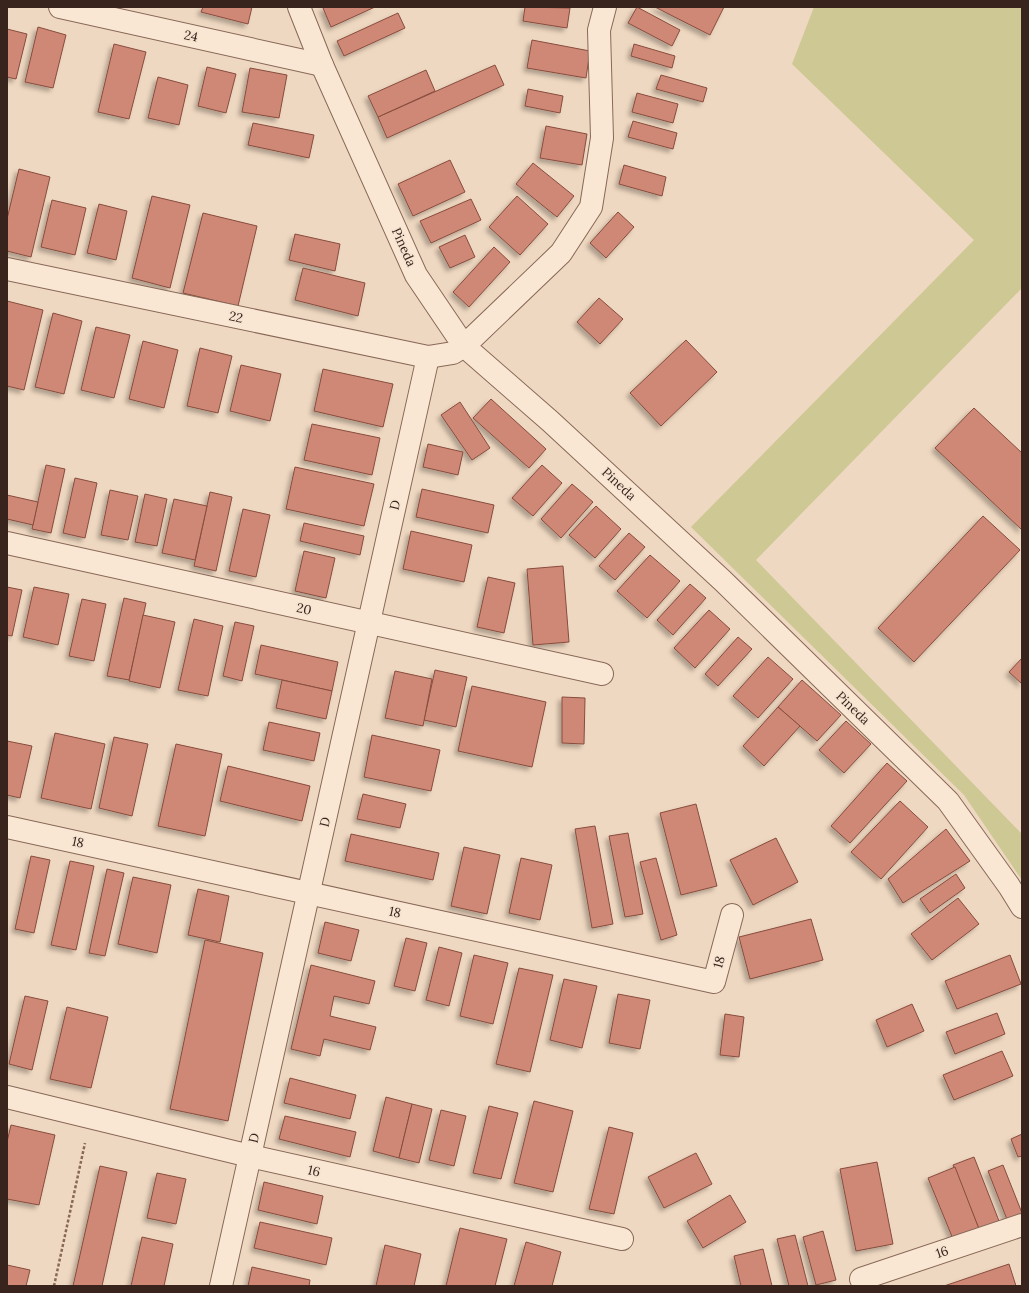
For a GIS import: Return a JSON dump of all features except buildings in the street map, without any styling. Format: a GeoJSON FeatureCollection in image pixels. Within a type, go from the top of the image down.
{"type":"FeatureCollection","features":[{"type":"Feature","properties":{"kind":"street","name":"24"},"geometry":{"type":"LineString","coordinates":[[60,7],[322,65]]}},
{"type":"Feature","properties":{"kind":"street","name":"Pineda"},"geometry":{"type":"LineString","coordinates":[[299,7],[322,65],[416,275],[464,346],[550,421],[723,581],[948,801],[1009,886],[1022,907]]}},
{"type":"Feature","properties":{"kind":"street"},"geometry":{"type":"LineString","coordinates":[[464,346],[561,253],[591,207],[602,138],[599,30],[605,7]]}},
{"type":"Feature","properties":{"kind":"street","name":"22"},"geometry":{"type":"LineString","coordinates":[[7,268],[428,357],[453,352],[464,346]]}},
{"type":"Feature","properties":{"kind":"street","name":"D"},"geometry":{"type":"LineString","coordinates":[[221,1286],[428,357]]}},
{"type":"Feature","properties":{"kind":"street","name":"20"},"geometry":{"type":"LineString","coordinates":[[7,544],[602,674]]}},
{"type":"Feature","properties":{"kind":"street","name":"18"},"geometry":{"type":"LineString","coordinates":[[7,827],[714,982],[732,915]]}},
{"type":"Feature","properties":{"kind":"street","name":"16"},"geometry":{"type":"LineString","coordinates":[[7,1097],[250,1156],[622,1239]]}},
{"type":"Feature","properties":{"kind":"street","name":"16"},"geometry":{"type":"LineString","coordinates":[[862,1279],[1022,1225]]}},
{"type":"Feature","properties":{"kind":"path"},"geometry":{"type":"LineString","coordinates":[[54,1286],[90,1117]]}},
{"type":"Feature","properties":{"kind":"shaded area"},"geometry":{"type":"Polygon","coordinates":[[[814,7],[1022,7],[1022,288],[756,560],[1022,834],[1022,880],[964,795],[691,527],[974,240],[792,64],[814,7]]]}}]}
